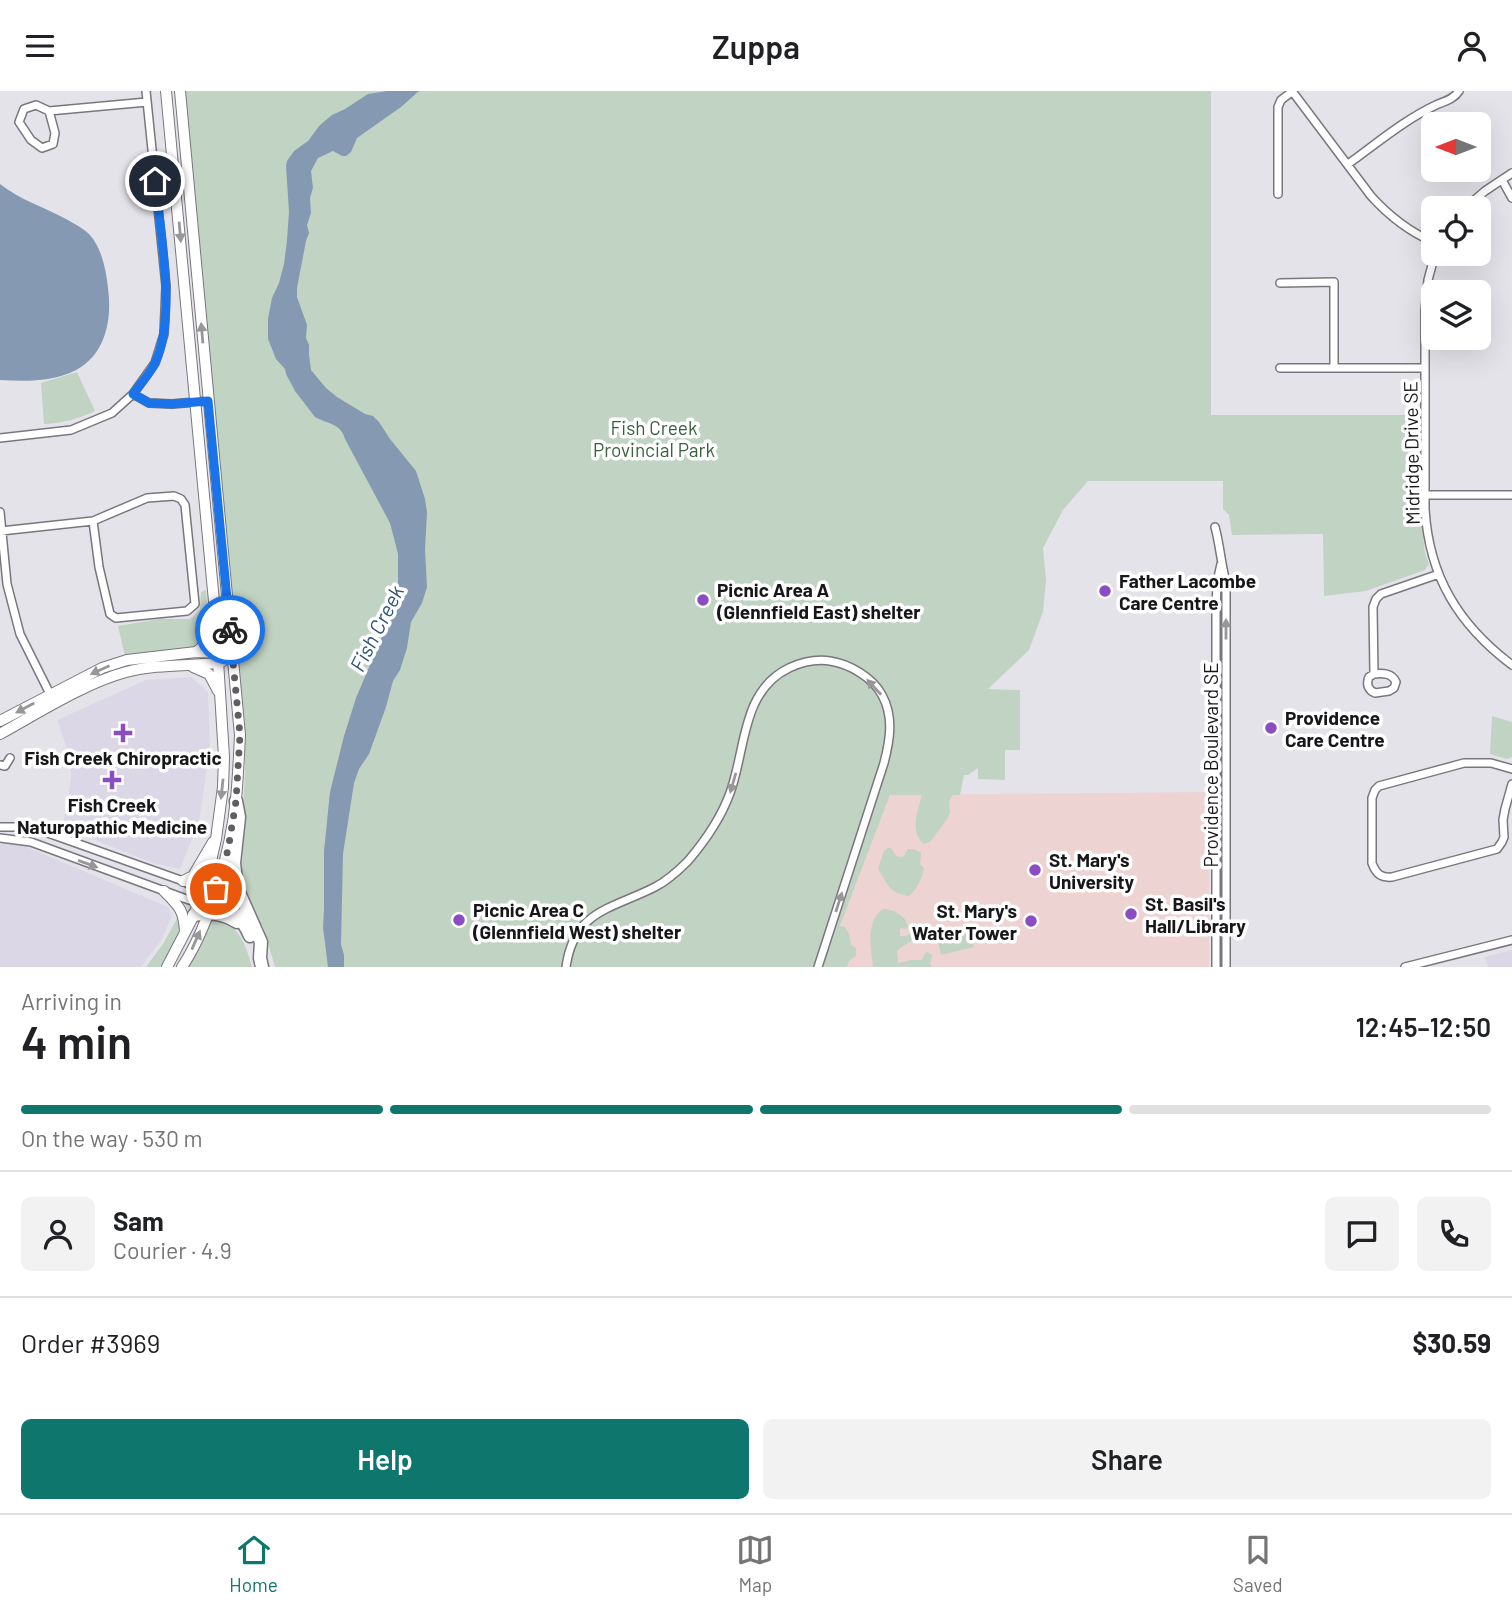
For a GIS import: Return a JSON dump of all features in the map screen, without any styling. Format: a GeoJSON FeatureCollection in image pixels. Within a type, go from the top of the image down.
{"type":"FeatureCollection","features":[{"type":"Feature","properties":{"kind":"highway"},"geometry":{"type":"LineString","coordinates":[[236,801],[239,817],[234,863],[237,888],[261,942],[261,963]]}},
{"type":"Feature","properties":{"kind":"highway"},"geometry":{"type":"LineString","coordinates":[[208,894],[244,922],[261,963]]}},
{"type":"Feature","properties":{"kind":"highway"},"geometry":{"type":"LineString","coordinates":[[197,909],[228,916],[248,931]]}},
{"type":"Feature","properties":{"kind":"main road"},"geometry":{"type":"LineString","coordinates":[[166,91],[215,612],[224,757],[208,913],[182,967]]}},
{"type":"Feature","properties":{"kind":"main road"},"geometry":{"type":"LineString","coordinates":[[167,967],[197,909],[208,894],[228,850],[236,801],[240,735],[180,91]]}},
{"type":"Feature","properties":{"kind":"main road"},"geometry":{"type":"LineString","coordinates":[[196,652],[208,642],[215,612]]}},
{"type":"Feature","properties":{"kind":"main road"},"geometry":{"type":"LineString","coordinates":[[0,734],[103,668],[127,660],[196,652],[218,657]]}},
{"type":"Feature","properties":{"kind":"main road"},"geometry":{"type":"LineString","coordinates":[[0,721],[128,672],[189,665],[233,656]]}},
{"type":"Feature","properties":{"kind":"main road"},"geometry":{"type":"LineString","coordinates":[[189,665],[209,674],[221,697]]}},
{"type":"Feature","properties":{"kind":"main road"},"geometry":{"type":"LineString","coordinates":[[183,881],[193,876],[216,839]]}},
{"type":"Feature","properties":{"kind":"main road"},"geometry":{"type":"LineString","coordinates":[[164,891],[181,909],[185,932]]}},
{"type":"Feature","properties":{"kind":"street"},"geometry":{"type":"LineString","coordinates":[[0,438],[71,430],[112,413],[133,394],[155,363],[164,334],[166,286],[146,91]]}},
{"type":"Feature","properties":{"kind":"street"},"geometry":{"type":"LineString","coordinates":[[1278,194],[1278,107],[1292,91],[1385,211],[1421,236]]}},
{"type":"Feature","properties":{"kind":"street"},"geometry":{"type":"LineString","coordinates":[[1348,165],[1408,121],[1451,99],[1459,91]]}},
{"type":"Feature","properties":{"kind":"street"},"geometry":{"type":"LineString","coordinates":[[49,111],[55,133],[53,144],[43,148],[31,140],[19,122],[24,109],[36,105],[49,111],[147,101]]}},
{"type":"Feature","properties":{"kind":"street"},"geometry":{"type":"LineString","coordinates":[[1479,196],[1512,173]]}},
{"type":"Feature","properties":{"kind":"street"},"geometry":{"type":"LineString","coordinates":[[1502,180],[1512,198]]}},
{"type":"Feature","properties":{"kind":"street","name":"Midridge Drive SE"},"geometry":{"type":"LineString","coordinates":[[1431,266],[1426,292],[1425,368],[1425,495],[1428,536],[1438,574],[1466,623],[1491,649],[1512,665]]}},
{"type":"Feature","properties":{"kind":"street"},"geometry":{"type":"LineString","coordinates":[[1280,283],[1334,282],[1334,367]]}},
{"type":"Feature","properties":{"kind":"street"},"geometry":{"type":"LineString","coordinates":[[1280,368],[1425,368]]}},
{"type":"Feature","properties":{"kind":"street"},"geometry":{"type":"LineString","coordinates":[[133,394],[149,403],[208,401]]}},
{"type":"Feature","properties":{"kind":"street"},"geometry":{"type":"LineString","coordinates":[[1425,495],[1512,495]]}},
{"type":"Feature","properties":{"kind":"street"},"geometry":{"type":"LineString","coordinates":[[2,531],[93,521],[147,498],[174,496],[181,499],[185,505],[195,604],[187,611],[116,618],[110,614],[99,567],[93,521]]}},
{"type":"Feature","properties":{"kind":"street"},"geometry":{"type":"LineString","coordinates":[[0,512],[6,585],[20,634],[53,699]]}},
{"type":"Feature","properties":{"kind":"street","name":"Providence Boulevard SE"},"geometry":{"type":"LineString","coordinates":[[1215,527],[1226,582],[1226,967]]}},
{"type":"Feature","properties":{"kind":"street","name":"Providence Boulevard SE"},"geometry":{"type":"LineString","coordinates":[[1216,967],[1216,596],[1221,564]]}},
{"type":"Feature","properties":{"kind":"street"},"geometry":{"type":"LineString","coordinates":[[1374,674],[1373,607],[1376,599],[1381,594],[1438,574]]}},
{"type":"Feature","properties":{"kind":"street"},"geometry":{"type":"LineString","coordinates":[[566,967],[570,948],[579,930],[591,917],[666,880],[689,859],[710,831],[731,792],[752,707],[765,687],[778,674],[791,667],[823,661],[850,668],[877,688],[885,701],[890,731],[884,763],[818,967]]}},
{"type":"Feature","properties":{"kind":"street"},"geometry":{"type":"LineString","coordinates":[[0,765],[5,766],[10,758]]}},
{"type":"Feature","properties":{"kind":"street"},"geometry":{"type":"LineString","coordinates":[[1512,769],[1491,763],[1464,763],[1379,786],[1372,798],[1374,869],[1381,876],[1392,877],[1497,849],[1504,837],[1504,809],[1512,784]]}},
{"type":"Feature","properties":{"kind":"street"},"geometry":{"type":"LineString","coordinates":[[0,827],[32,827],[183,881],[208,894]]}},
{"type":"Feature","properties":{"kind":"street"},"geometry":{"type":"LineString","coordinates":[[0,838],[31,842],[164,891],[197,909]]}},
{"type":"Feature","properties":{"kind":"street"},"geometry":{"type":"LineString","coordinates":[[68,857],[72,842]]}},
{"type":"Feature","properties":{"kind":"street"},"geometry":{"type":"LineString","coordinates":[[1405,967],[1512,940]]}},
{"type":"Feature","properties":{"kind":"shaded area"},"geometry":{"type":"Polygon","coordinates":[[[191,677],[208,692],[210,747],[199,822],[180,869],[153,863],[62,827],[71,766],[57,720],[146,680],[191,677]]]}},
{"type":"Feature","properties":{"kind":"shaded area","name":"St. Mary's University"},"geometry":{"type":"Polygon","coordinates":[[[1209,792],[1209,967],[829,967],[833,945],[890,795],[1209,792]]]}},
{"type":"Feature","properties":{"kind":"shaded area"},"geometry":{"type":"Polygon","coordinates":[[[15,842],[168,907],[172,916],[162,939],[141,967],[0,967],[0,844],[15,842]]]}},
{"type":"Feature","properties":{"kind":"shaded area"},"geometry":{"type":"Polygon","coordinates":[[[1512,950],[1512,967],[1488,967],[1485,957],[1512,950]]]}},
{"type":"Feature","properties":{"kind":"green space","name":"Fish Creek Provincial Park"},"geometry":{"type":"Polygon","coordinates":[[[185,91],[1211,91],[1211,415],[1419,415],[1419,500],[1425,553],[1429,564],[1425,570],[1366,591],[1324,596],[1323,534],[1232,535],[1229,515],[1223,509],[1223,481],[1088,481],[1063,510],[1043,548],[1046,580],[1043,612],[1029,650],[988,689],[1020,690],[1020,750],[1005,750],[1005,780],[978,779],[978,768],[964,775],[960,795],[953,795],[949,801],[948,818],[930,842],[924,844],[917,833],[917,814],[922,795],[890,795],[840,926],[845,927],[851,945],[856,948],[856,956],[849,961],[847,967],[275,967],[263,926],[259,928],[239,879],[245,735],[185,91]]]}},
{"type":"Feature","properties":{"kind":"green space"},"geometry":{"type":"Polygon","coordinates":[[[77,372],[95,411],[70,420],[44,424],[41,383],[77,372]]]}},
{"type":"Feature","properties":{"kind":"green space"},"geometry":{"type":"Polygon","coordinates":[[[206,590],[206,629],[200,642],[194,647],[125,656],[118,626],[159,619],[190,619],[200,609],[201,592],[206,590]]]}},
{"type":"Feature","properties":{"kind":"green space"},"geometry":{"type":"Polygon","coordinates":[[[1492,716],[1512,722],[1512,757],[1507,759],[1490,754],[1492,716]]]}},
{"type":"Feature","properties":{"kind":"green space"},"geometry":{"type":"Polygon","coordinates":[[[891,848],[896,856],[902,857],[908,849],[921,853],[920,864],[924,868],[923,872],[909,896],[893,890],[878,869],[884,851],[891,848]]]}},
{"type":"Feature","properties":{"kind":"green space"},"geometry":{"type":"Polygon","coordinates":[[[883,909],[896,912],[906,920],[908,928],[900,928],[900,936],[915,931],[917,933],[897,951],[898,963],[922,960],[928,952],[932,955],[932,967],[873,967],[871,928],[877,914],[883,909]]]}},
{"type":"Feature","properties":{"kind":"green space"},"geometry":{"type":"Polygon","coordinates":[[[179,915],[177,937],[169,954],[160,967],[146,967],[163,944],[179,915]]]}},
{"type":"Feature","properties":{"kind":"green space"},"geometry":{"type":"Polygon","coordinates":[[[211,919],[228,924],[234,929],[244,943],[252,967],[188,967],[211,919]]]}},
{"type":"Feature","properties":{"kind":"green space"},"geometry":{"type":"Polygon","coordinates":[[[971,933],[974,947],[941,955],[938,941],[971,933]]]}},
{"type":"Feature","properties":{"kind":"water"},"geometry":{"type":"Polygon","coordinates":[[[419,91],[357,138],[351,152],[346,156],[333,151],[318,158],[311,171],[313,188],[307,225],[309,233],[297,288],[297,297],[307,325],[306,338],[311,370],[337,397],[379,422],[416,471],[427,512],[427,587],[422,603],[411,622],[400,670],[393,681],[369,754],[354,783],[343,854],[341,944],[344,967],[328,967],[323,927],[324,851],[330,792],[356,698],[381,639],[398,582],[398,554],[390,523],[343,434],[337,427],[315,417],[276,359],[268,339],[268,319],[284,264],[287,240],[287,161],[332,115],[368,94],[419,91]]]}},
{"type":"Feature","properties":{"kind":"water"},"geometry":{"type":"Polygon","coordinates":[[[0,184],[84,230],[97,246],[103,259],[109,302],[107,329],[88,362],[64,375],[40,380],[0,380],[0,184]]]}},
{"type":"Feature","properties":{"kind":"way so far"},"geometry":{"type":"LineString","coordinates":[[216,889],[228,850],[236,801],[240,735],[230,630]]}},
{"type":"Feature","properties":{"kind":"place","name":"Father Lacombe Care Centre"},"geometry":{"type":"Point","coordinates":[1105,591]}},
{"type":"Feature","properties":{"kind":"place","name":"Picnic Area A (Glennfield East) shelter"},"geometry":{"type":"Point","coordinates":[703,600]}},
{"type":"Feature","properties":{"kind":"place","name":"Providence Care Centre"},"geometry":{"type":"Point","coordinates":[1271,728]}},
{"type":"Feature","properties":{"kind":"place","name":"Fish Creek Chiropractic"},"geometry":{"type":"Point","coordinates":[123,733]}},
{"type":"Feature","properties":{"kind":"place","name":"Fish Creek Naturopathic Medicine"},"geometry":{"type":"Point","coordinates":[112,780]}},
{"type":"Feature","properties":{"kind":"place","name":"St. Mary's University"},"geometry":{"type":"Point","coordinates":[1035,870]}},
{"type":"Feature","properties":{"kind":"place","name":"St. Basil's Hall/Library"},"geometry":{"type":"Point","coordinates":[1131,914]}},
{"type":"Feature","properties":{"kind":"place","name":"Picnic Area C (Glennfield West) shelter"},"geometry":{"type":"Point","coordinates":[459,920]}},
{"type":"Feature","properties":{"kind":"place","name":"St. Mary's Water Tower"},"geometry":{"type":"Point","coordinates":[1031,921]}},
{"type":"Feature","properties":{"kind":"route"},"geometry":{"type":"LineString","coordinates":[[155,181],[166,286],[164,334],[155,363],[133,394],[149,403],[208,401],[230,630]]}},
{"type":"Feature","properties":{"kind":"water label","name":"Fish Creek"},"geometry":{"type":"Point","coordinates":[376,628]}}]}
